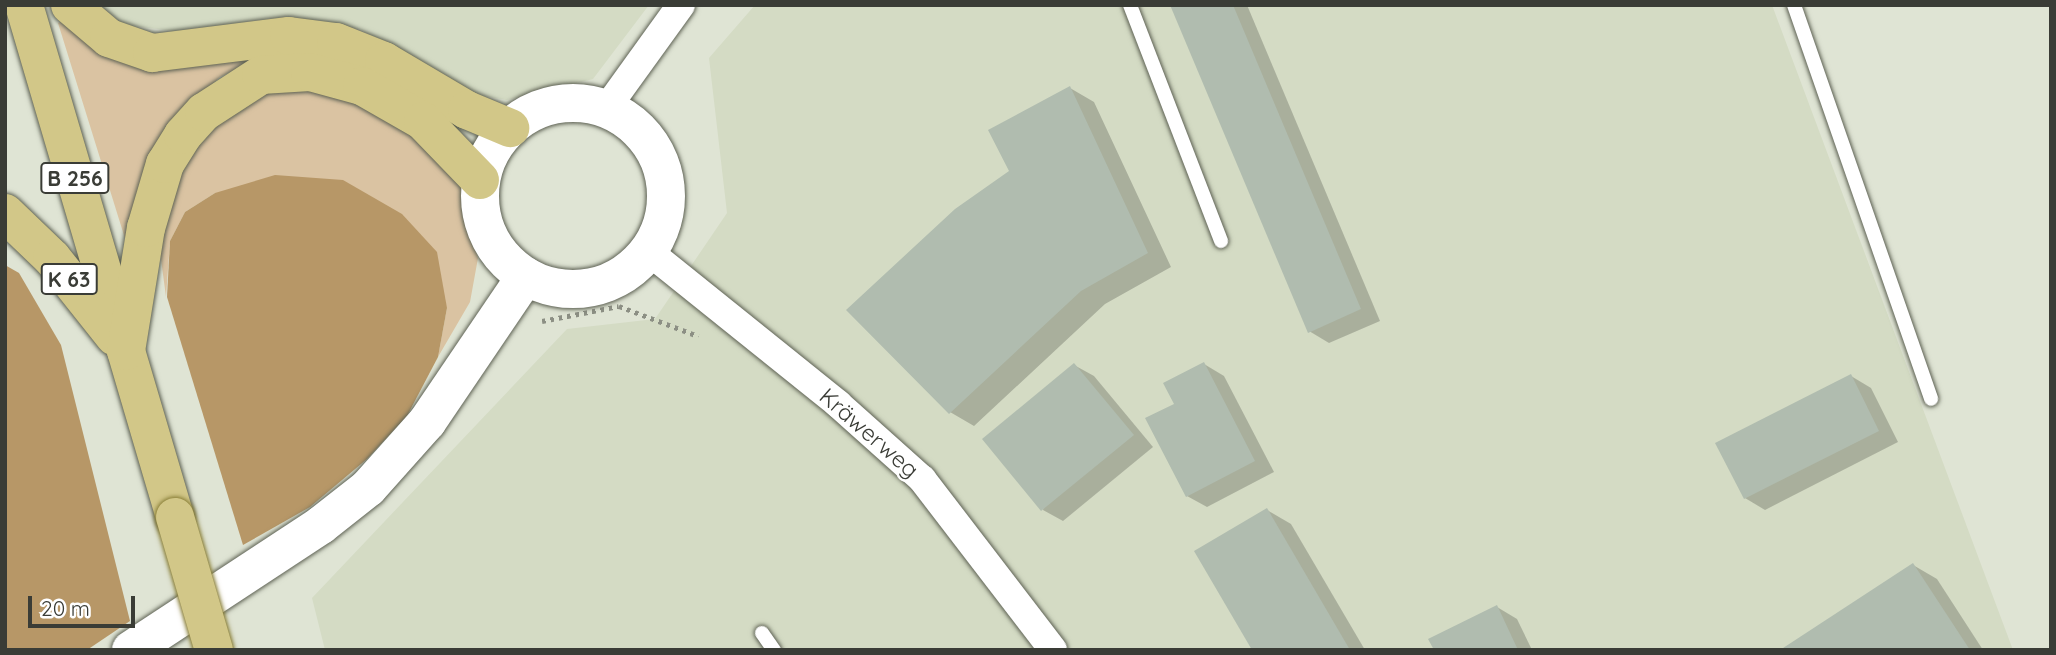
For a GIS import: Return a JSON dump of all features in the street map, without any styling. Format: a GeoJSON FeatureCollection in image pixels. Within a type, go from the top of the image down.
{"type":"FeatureCollection","features":[{"type":"Feature","properties":{"kind":"main road","name":"B 256"},"geometry":{"type":"LineString","coordinates":[[24,5],[214,650]]}},
{"type":"Feature","properties":{"kind":"main road"},"geometry":{"type":"LineString","coordinates":[[69,5],[110,38],[152,52],[289,36],[336,43],[384,61],[467,110],[510,128]]}},
{"type":"Feature","properties":{"kind":"main road"},"geometry":{"type":"LineString","coordinates":[[126,351],[146,228],[165,164],[183,135],[204,113],[261,75],[310,72],[362,86],[423,121],[480,180]]}},
{"type":"Feature","properties":{"kind":"main road","name":"K 63"},"geometry":{"type":"LineString","coordinates":[[5,213],[52,258],[126,351]]}},
{"type":"Feature","properties":{"kind":"street"},"geometry":{"type":"LineString","coordinates":[[606,109],[681,5]]}},
{"type":"Feature","properties":{"kind":"street"},"geometry":{"type":"LineString","coordinates":[[566,104],[606,109],[628,121],[658,158],[666,206],[648,251],[627,271],[601,285],[562,288],[526,276],[498,251],[485,225],[480,180],[485,160],[510,128],[546,107],[566,104]]}},
{"type":"Feature","properties":{"kind":"street","name":"Kräwerweg"},"geometry":{"type":"LineString","coordinates":[[648,251],[838,404],[922,479],[1053,650]]}},
{"type":"Feature","properties":{"kind":"street"},"geometry":{"type":"LineString","coordinates":[[131,650],[368,488],[427,422],[526,276]]}},
{"type":"Feature","properties":{"kind":"lane"},"geometry":{"type":"LineString","coordinates":[[1129,5],[1221,241]]}},
{"type":"Feature","properties":{"kind":"lane"},"geometry":{"type":"LineString","coordinates":[[1794,5],[1931,399]]}},
{"type":"Feature","properties":{"kind":"lane"},"geometry":{"type":"LineString","coordinates":[[762,633],[774,650]]}},
{"type":"Feature","properties":{"kind":"path"},"geometry":{"type":"LineString","coordinates":[[536,322],[619,306],[702,338]]}},
{"type":"Feature","properties":{"kind":"shaded area"},"geometry":{"type":"Polygon","coordinates":[[[98,5],[649,5],[593,79],[507,100],[465,93],[360,29],[269,18],[181,32],[125,25],[98,5]]]}},
{"type":"Feature","properties":{"kind":"shaded area"},"geometry":{"type":"Polygon","coordinates":[[[755,5],[1772,5],[2013,650],[325,650],[312,598],[567,329],[655,319],[727,213],[709,58],[755,5]]]}},
{"type":"Feature","properties":{"kind":"shaded area"},"geometry":{"type":"Polygon","coordinates":[[[66,19],[247,53],[249,63],[220,77],[194,101],[127,245],[58,23],[66,19]]]}},
{"type":"Feature","properties":{"kind":"shaded area"},"geometry":{"type":"Polygon","coordinates":[[[304,79],[407,117],[461,183],[466,224],[478,258],[470,302],[438,357],[447,308],[215,193],[185,212],[170,241],[166,297],[159,244],[180,164],[235,103],[304,79]]]}},
{"type":"Feature","properties":{"kind":"shaded area"},"geometry":{"type":"Polygon","coordinates":[[[275,175],[343,180],[402,214],[437,252],[447,308],[438,357],[407,416],[367,459],[310,507],[243,545],[167,297],[170,241],[185,212],[215,193],[275,175]]]}},
{"type":"Feature","properties":{"kind":"shaded area"},"geometry":{"type":"Polygon","coordinates":[[[5,265],[19,273],[61,345],[130,621],[87,650],[5,650],[5,265]]]}},
{"type":"Feature","properties":{"kind":"building"},"geometry":{"type":"Polygon","coordinates":[[[1170,5],[1233,5],[1361,309],[1308,333],[1170,5]]]}},
{"type":"Feature","properties":{"kind":"building"},"geometry":{"type":"Polygon","coordinates":[[[1070,86],[1148,253],[1081,291],[949,414],[846,310],[955,209],[1009,171],[988,130],[1070,86]]]}},
{"type":"Feature","properties":{"kind":"building"},"geometry":{"type":"Polygon","coordinates":[[[1204,362],[1255,461],[1186,497],[1145,418],[1174,404],[1163,383],[1204,362]]]}},
{"type":"Feature","properties":{"kind":"building"},"geometry":{"type":"Polygon","coordinates":[[[1074,363],[1134,435],[1041,511],[982,439],[1074,363]]]}},
{"type":"Feature","properties":{"kind":"building"},"geometry":{"type":"Polygon","coordinates":[[[1851,374],[1879,431],[1744,499],[1715,443],[1851,374]]]}},
{"type":"Feature","properties":{"kind":"building"},"geometry":{"type":"Polygon","coordinates":[[[1267,508],[1350,650],[1252,650],[1194,551],[1267,508]]]}},
{"type":"Feature","properties":{"kind":"building"},"geometry":{"type":"Polygon","coordinates":[[[1913,563],[1970,650],[1780,650],[1913,563]]]}},
{"type":"Feature","properties":{"kind":"building"},"geometry":{"type":"Polygon","coordinates":[[[1497,605],[1518,650],[1434,650],[1428,639],[1497,605]]]}}]}
